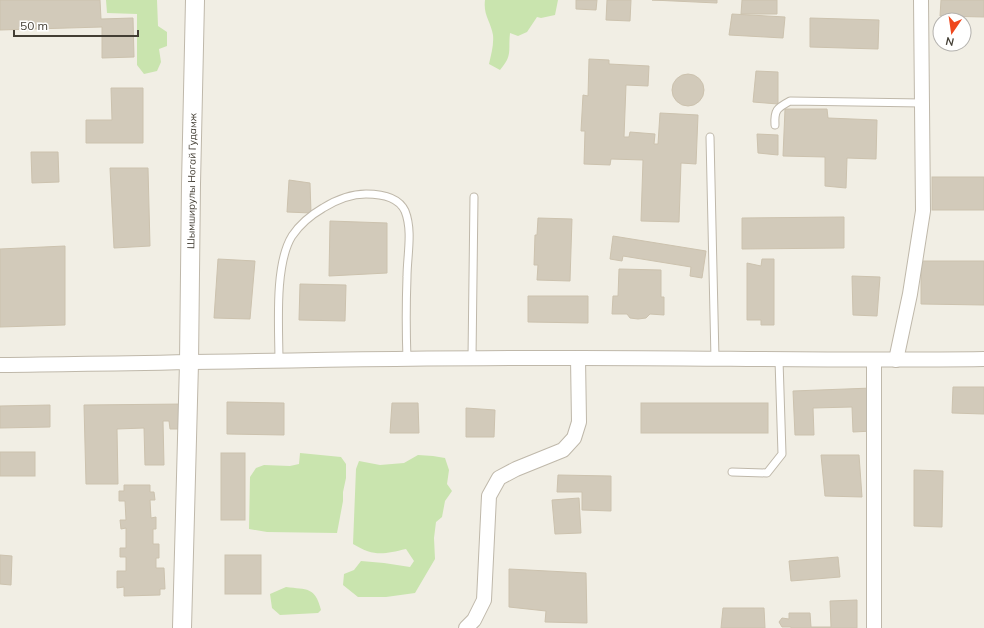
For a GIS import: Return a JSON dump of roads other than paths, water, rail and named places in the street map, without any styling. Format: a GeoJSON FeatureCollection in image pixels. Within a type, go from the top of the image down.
{"type":"FeatureCollection","features":[{"type":"Feature","properties":{"kind":"street","name":"Шымширулы Ногай Гудамж"},"geometry":{"type":"LineString","coordinates":[[182,628],[189,363],[190,184],[195,0]]}},
{"type":"Feature","properties":{"kind":"street"},"geometry":{"type":"LineString","coordinates":[[896,360],[910,294],[923,211],[921,0]]}},
{"type":"Feature","properties":{"kind":"street"},"geometry":{"type":"LineString","coordinates":[[0,365],[472,358],[874,361],[984,359]]}},
{"type":"Feature","properties":{"kind":"street"},"geometry":{"type":"LineString","coordinates":[[466,628],[474,620],[484,600],[489,496],[499,478],[516,469],[563,450],[574,438],[579,422],[578,358]]}},
{"type":"Feature","properties":{"kind":"street"},"geometry":{"type":"LineString","coordinates":[[874,361],[874,628]]}},
{"type":"Feature","properties":{"kind":"lane"},"geometry":{"type":"LineString","coordinates":[[775,125],[774,115],[779,107],[790,101],[922,103]]}},
{"type":"Feature","properties":{"kind":"lane"},"geometry":{"type":"LineString","coordinates":[[710,137],[715,359]]}},
{"type":"Feature","properties":{"kind":"lane"},"geometry":{"type":"LineString","coordinates":[[279,362],[280,289],[282,268],[285,253],[292,237],[306,220],[315,213],[345,197],[361,194],[376,194],[399,202],[408,220],[409,235],[406,302],[407,359]]}},
{"type":"Feature","properties":{"kind":"lane"},"geometry":{"type":"LineString","coordinates":[[472,358],[474,197]]}},
{"type":"Feature","properties":{"kind":"lane"},"geometry":{"type":"LineString","coordinates":[[732,472],[768,473],[782,454],[779,360]]}}]}
